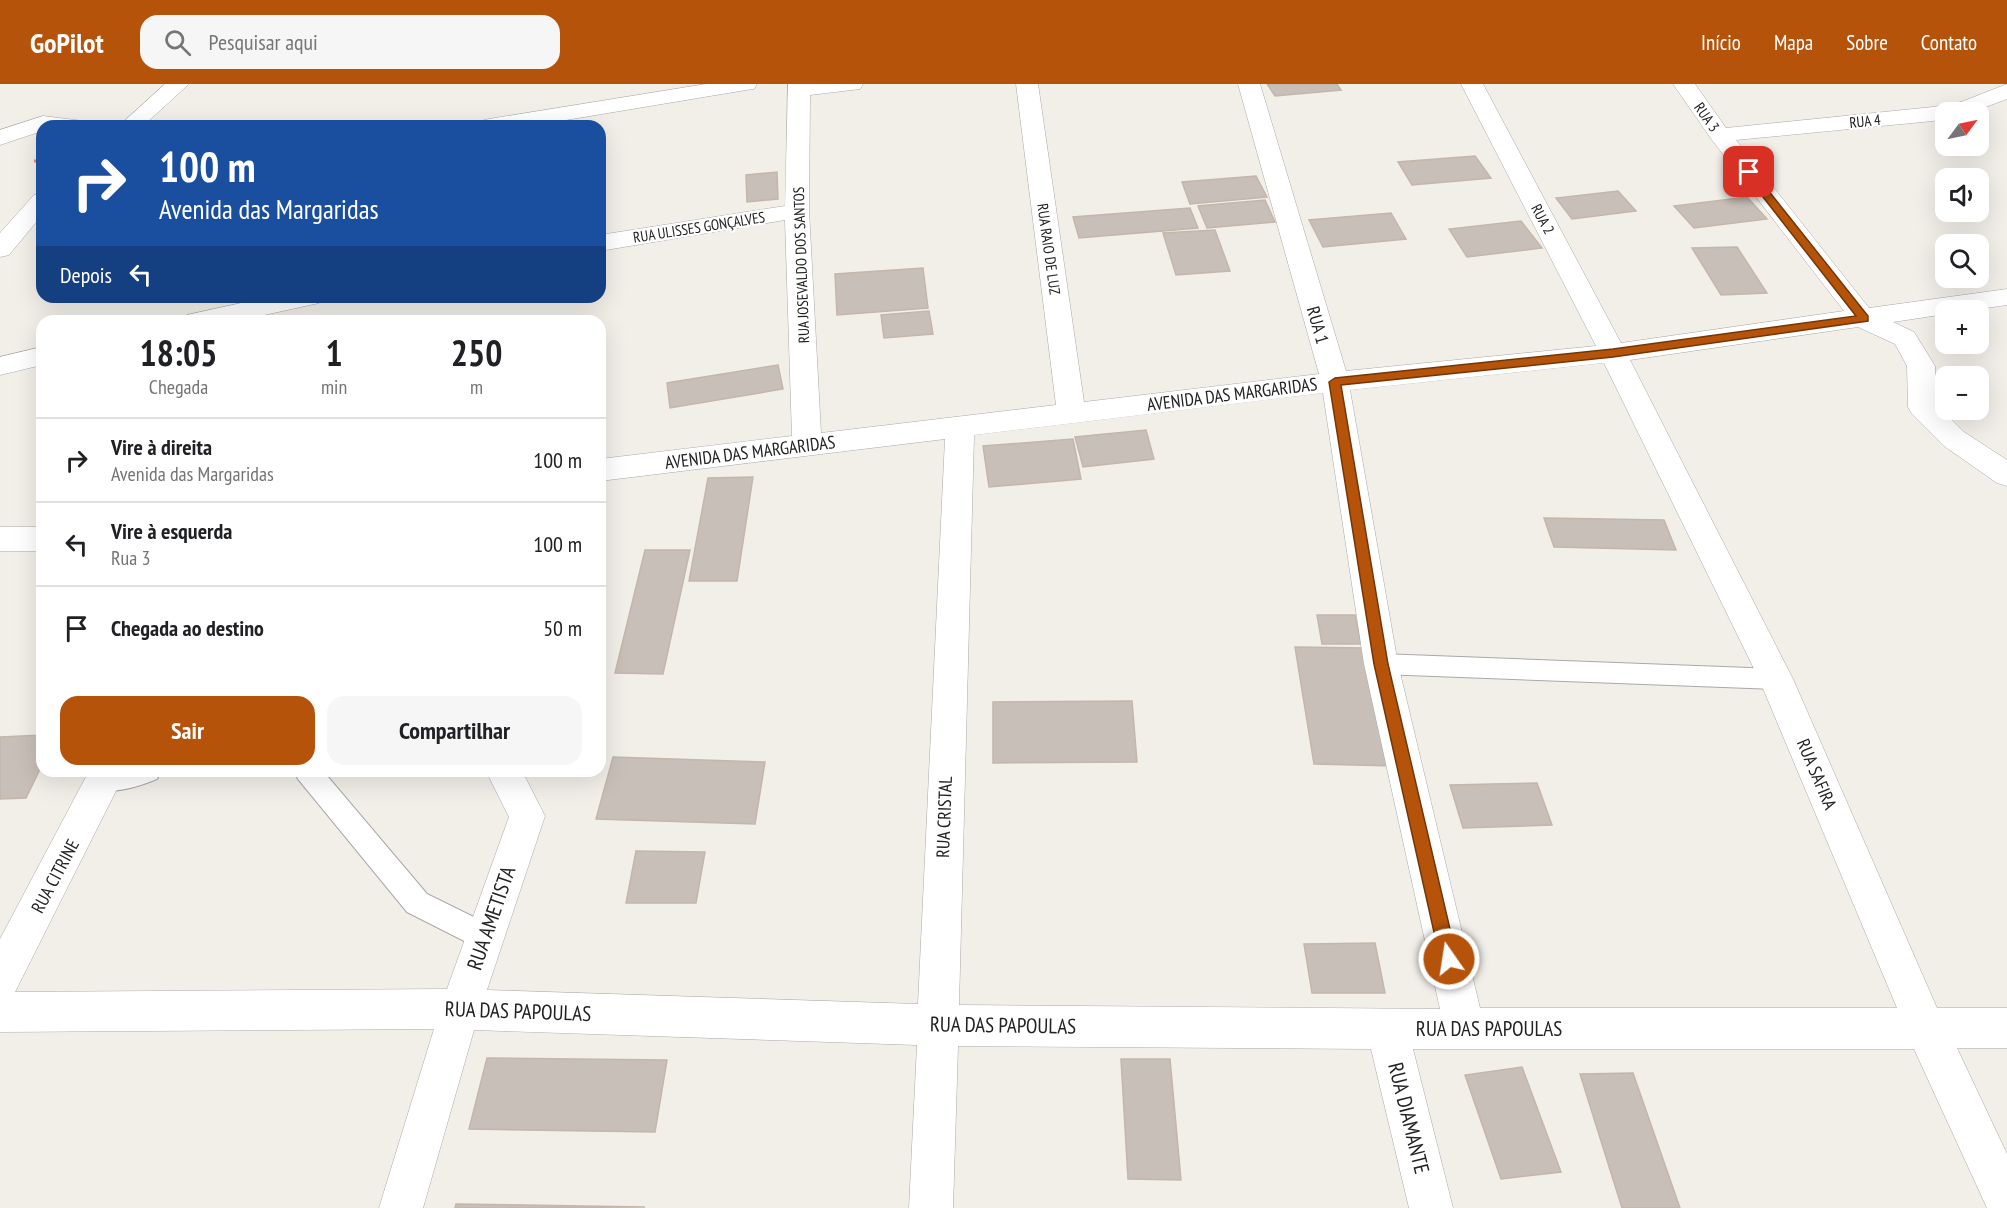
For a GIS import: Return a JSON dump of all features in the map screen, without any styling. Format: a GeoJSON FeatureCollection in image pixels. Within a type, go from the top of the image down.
{"type":"FeatureCollection","features":[{"type":"Feature","properties":{"kind":"street"},"geometry":{"type":"LineString","coordinates":[[137,120],[178,84]]}},
{"type":"Feature","properties":{"kind":"street"},"geometry":{"type":"LineString","coordinates":[[526,120],[746,84]]}},
{"type":"Feature","properties":{"kind":"street"},"geometry":{"type":"LineString","coordinates":[[800,86],[852,84]]}},
{"type":"Feature","properties":{"kind":"street","name":"RUA RAIO DE LUZ"},"geometry":{"type":"LineString","coordinates":[[1027,84],[1071,413]]}},
{"type":"Feature","properties":{"kind":"street","name":"RUA 1"},"geometry":{"type":"LineString","coordinates":[[1250,84],[1335,382],[1381,664],[1464,1027]]}},
{"type":"Feature","properties":{"kind":"street","name":"RUA 2"},"geometry":{"type":"LineString","coordinates":[[1472,84],[1613,353]]}},
{"type":"Feature","properties":{"kind":"street","name":"RUA 3"},"geometry":{"type":"LineString","coordinates":[[1684,84],[1720,135],[1864,319]]}},
{"type":"Feature","properties":{"kind":"street","name":"RUA JOSEVALDO DOS SANTOS"},"geometry":{"type":"LineString","coordinates":[[800,86],[797,211],[807,446]]}},
{"type":"Feature","properties":{"kind":"street","name":"RUA 4"},"geometry":{"type":"LineString","coordinates":[[1720,135],[1933,114],[1967,107],[2007,91]]}},
{"type":"Feature","properties":{"kind":"street"},"geometry":{"type":"LineString","coordinates":[[0,138],[36,125]]}},
{"type":"Feature","properties":{"kind":"street"},"geometry":{"type":"LineString","coordinates":[[0,249],[36,208]]}},
{"type":"Feature","properties":{"kind":"street","name":"RUA ULISSES GONÇALVES"},"geometry":{"type":"LineString","coordinates":[[606,242],[797,211]]}},
{"type":"Feature","properties":{"kind":"street","name":"AVENIDA DAS MARGARIDAS"},"geometry":{"type":"LineString","coordinates":[[606,469],[1335,382],[1613,353],[2007,297]]}},
{"type":"Feature","properties":{"kind":"street"},"geometry":{"type":"LineString","coordinates":[[239,315],[286,303]]}},
{"type":"Feature","properties":{"kind":"street"},"geometry":{"type":"LineString","coordinates":[[1864,319],[1905,338],[1921,366],[1922,407],[1954,440],[2007,475]]}},
{"type":"Feature","properties":{"kind":"street","name":"RUA SAFIRA"},"geometry":{"type":"LineString","coordinates":[[1613,353],[1776,679],[1925,1027],[2007,1202]]}},
{"type":"Feature","properties":{"kind":"street"},"geometry":{"type":"LineString","coordinates":[[0,366],[36,357]]}},
{"type":"Feature","properties":{"kind":"street","name":"RUA CRISTAL"},"geometry":{"type":"LineString","coordinates":[[931,1208],[960,426]]}},
{"type":"Feature","properties":{"kind":"street"},"geometry":{"type":"LineString","coordinates":[[0,539],[36,539]]}},
{"type":"Feature","properties":{"kind":"street","name":"RUA CITRINE"},"geometry":{"type":"LineString","coordinates":[[0,980],[106,777]]}},
{"type":"Feature","properties":{"kind":"street","name":"RUA AMETISTA"},"geometry":{"type":"LineString","coordinates":[[401,1208],[460,1009],[527,816],[507,777]]}},
{"type":"Feature","properties":{"kind":"street","name":"RUA DAS PAPOULAS"},"geometry":{"type":"LineString","coordinates":[[0,1012],[460,1009],[936,1025],[1387,1029],[1464,1027],[2007,1028]]}},
{"type":"Feature","properties":{"kind":"street","name":"RUA DIAMANTE"},"geometry":{"type":"LineString","coordinates":[[1387,1029],[1431,1208]]}},
{"type":"Feature","properties":{"kind":"lane"},"geometry":{"type":"LineString","coordinates":[[1381,664],[1776,679]]}},
{"type":"Feature","properties":{"kind":"lane"},"geometry":{"type":"LineString","coordinates":[[312,777],[417,903],[484,937]]}},
{"type":"Feature","properties":{"kind":"building"},"geometry":{"type":"Polygon","coordinates":[[[1267,84],[1337,84],[1341,90],[1275,96],[1267,84]]]}},
{"type":"Feature","properties":{"kind":"building"},"geometry":{"type":"Polygon","coordinates":[[[1475,156],[1491,178],[1412,185],[1398,162],[1475,156]]]}},
{"type":"Feature","properties":{"kind":"building"},"geometry":{"type":"Polygon","coordinates":[[[777,172],[778,199],[747,202],[746,175],[777,172]]]}},
{"type":"Feature","properties":{"kind":"building"},"geometry":{"type":"Polygon","coordinates":[[[1256,176],[1267,197],[1190,204],[1182,182],[1256,176]]]}},
{"type":"Feature","properties":{"kind":"building"},"geometry":{"type":"Polygon","coordinates":[[[1618,191],[1636,211],[1572,219],[1556,198],[1618,191]]]}},
{"type":"Feature","properties":{"kind":"building"},"geometry":{"type":"Polygon","coordinates":[[[1747,197],[1767,219],[1694,228],[1674,206],[1747,197]]]}},
{"type":"Feature","properties":{"kind":"building"},"geometry":{"type":"Polygon","coordinates":[[[1265,200],[1275,222],[1207,228],[1198,206],[1265,200]]]}},
{"type":"Feature","properties":{"kind":"building"},"geometry":{"type":"Polygon","coordinates":[[[1190,208],[1198,228],[1079,238],[1073,217],[1190,208]]]}},
{"type":"Feature","properties":{"kind":"building"},"geometry":{"type":"Polygon","coordinates":[[[1391,213],[1406,239],[1323,247],[1309,220],[1391,213]]]}},
{"type":"Feature","properties":{"kind":"building"},"geometry":{"type":"Polygon","coordinates":[[[1521,221],[1542,248],[1467,257],[1449,229],[1521,221]]]}},
{"type":"Feature","properties":{"kind":"building"},"geometry":{"type":"Polygon","coordinates":[[[1215,230],[1230,271],[1176,275],[1163,233],[1215,230]]]}},
{"type":"Feature","properties":{"kind":"building"},"geometry":{"type":"Polygon","coordinates":[[[1737,247],[1767,293],[1721,295],[1692,248],[1737,247]]]}},
{"type":"Feature","properties":{"kind":"building"},"geometry":{"type":"Polygon","coordinates":[[[923,268],[928,308],[837,315],[835,274],[923,268]]]}},
{"type":"Feature","properties":{"kind":"building"},"geometry":{"type":"Polygon","coordinates":[[[929,311],[933,334],[884,338],[881,315],[929,311]]]}},
{"type":"Feature","properties":{"kind":"building"},"geometry":{"type":"Polygon","coordinates":[[[778,365],[783,389],[670,408],[667,383],[778,365]]]}},
{"type":"Feature","properties":{"kind":"building"},"geometry":{"type":"Polygon","coordinates":[[[1146,430],[1154,459],[1083,467],[1075,437],[1146,430]]]}},
{"type":"Feature","properties":{"kind":"building"},"geometry":{"type":"Polygon","coordinates":[[[1073,439],[1081,479],[989,487],[983,446],[1073,439]]]}},
{"type":"Feature","properties":{"kind":"building"},"geometry":{"type":"Polygon","coordinates":[[[753,477],[737,581],[689,581],[708,478],[753,477]]]}},
{"type":"Feature","properties":{"kind":"building"},"geometry":{"type":"Polygon","coordinates":[[[1544,518],[1664,520],[1676,550],[1554,547],[1544,518]]]}},
{"type":"Feature","properties":{"kind":"building"},"geometry":{"type":"Polygon","coordinates":[[[645,550],[690,550],[663,674],[615,673],[645,550]]]}},
{"type":"Feature","properties":{"kind":"building"},"geometry":{"type":"Polygon","coordinates":[[[1317,615],[1355,615],[1361,644],[1322,644],[1317,615]]]}},
{"type":"Feature","properties":{"kind":"building"},"geometry":{"type":"Polygon","coordinates":[[[1295,647],[1369,648],[1393,766],[1314,764],[1295,647]]]}},
{"type":"Feature","properties":{"kind":"building"},"geometry":{"type":"Polygon","coordinates":[[[1132,701],[1137,762],[993,763],[993,702],[1132,701]]]}},
{"type":"Feature","properties":{"kind":"building"},"geometry":{"type":"Polygon","coordinates":[[[36,735],[36,777],[26,798],[0,799],[0,737],[36,735]]]}},
{"type":"Feature","properties":{"kind":"building"},"geometry":{"type":"Polygon","coordinates":[[[613,757],[765,762],[755,824],[596,819],[613,757]]]}},
{"type":"Feature","properties":{"kind":"building"},"geometry":{"type":"Polygon","coordinates":[[[1537,783],[1552,825],[1463,828],[1450,785],[1537,783]]]}},
{"type":"Feature","properties":{"kind":"building"},"geometry":{"type":"Polygon","coordinates":[[[636,851],[705,852],[696,903],[626,903],[636,851]]]}},
{"type":"Feature","properties":{"kind":"building"},"geometry":{"type":"Polygon","coordinates":[[[1375,943],[1385,993],[1312,993],[1304,944],[1375,943]]]}},
{"type":"Feature","properties":{"kind":"building"},"geometry":{"type":"Polygon","coordinates":[[[487,1058],[667,1060],[655,1132],[469,1129],[487,1058]]]}},
{"type":"Feature","properties":{"kind":"building"},"geometry":{"type":"Polygon","coordinates":[[[1121,1059],[1170,1059],[1181,1180],[1128,1179],[1121,1059]]]}},
{"type":"Feature","properties":{"kind":"building"},"geometry":{"type":"Polygon","coordinates":[[[1522,1067],[1561,1172],[1501,1179],[1465,1075],[1522,1067]]]}},
{"type":"Feature","properties":{"kind":"building"},"geometry":{"type":"Polygon","coordinates":[[[1633,1073],[1680,1208],[1622,1208],[1580,1074],[1633,1073]]]}},
{"type":"Feature","properties":{"kind":"building"},"geometry":{"type":"Polygon","coordinates":[[[456,1204],[645,1207],[455,1208],[456,1204]]]}},
{"type":"Feature","properties":{"kind":"route"},"geometry":{"type":"LineString","coordinates":[[1449,959],[1381,664],[1335,382],[1613,353],[1864,319],[1749,172]]}}]}
